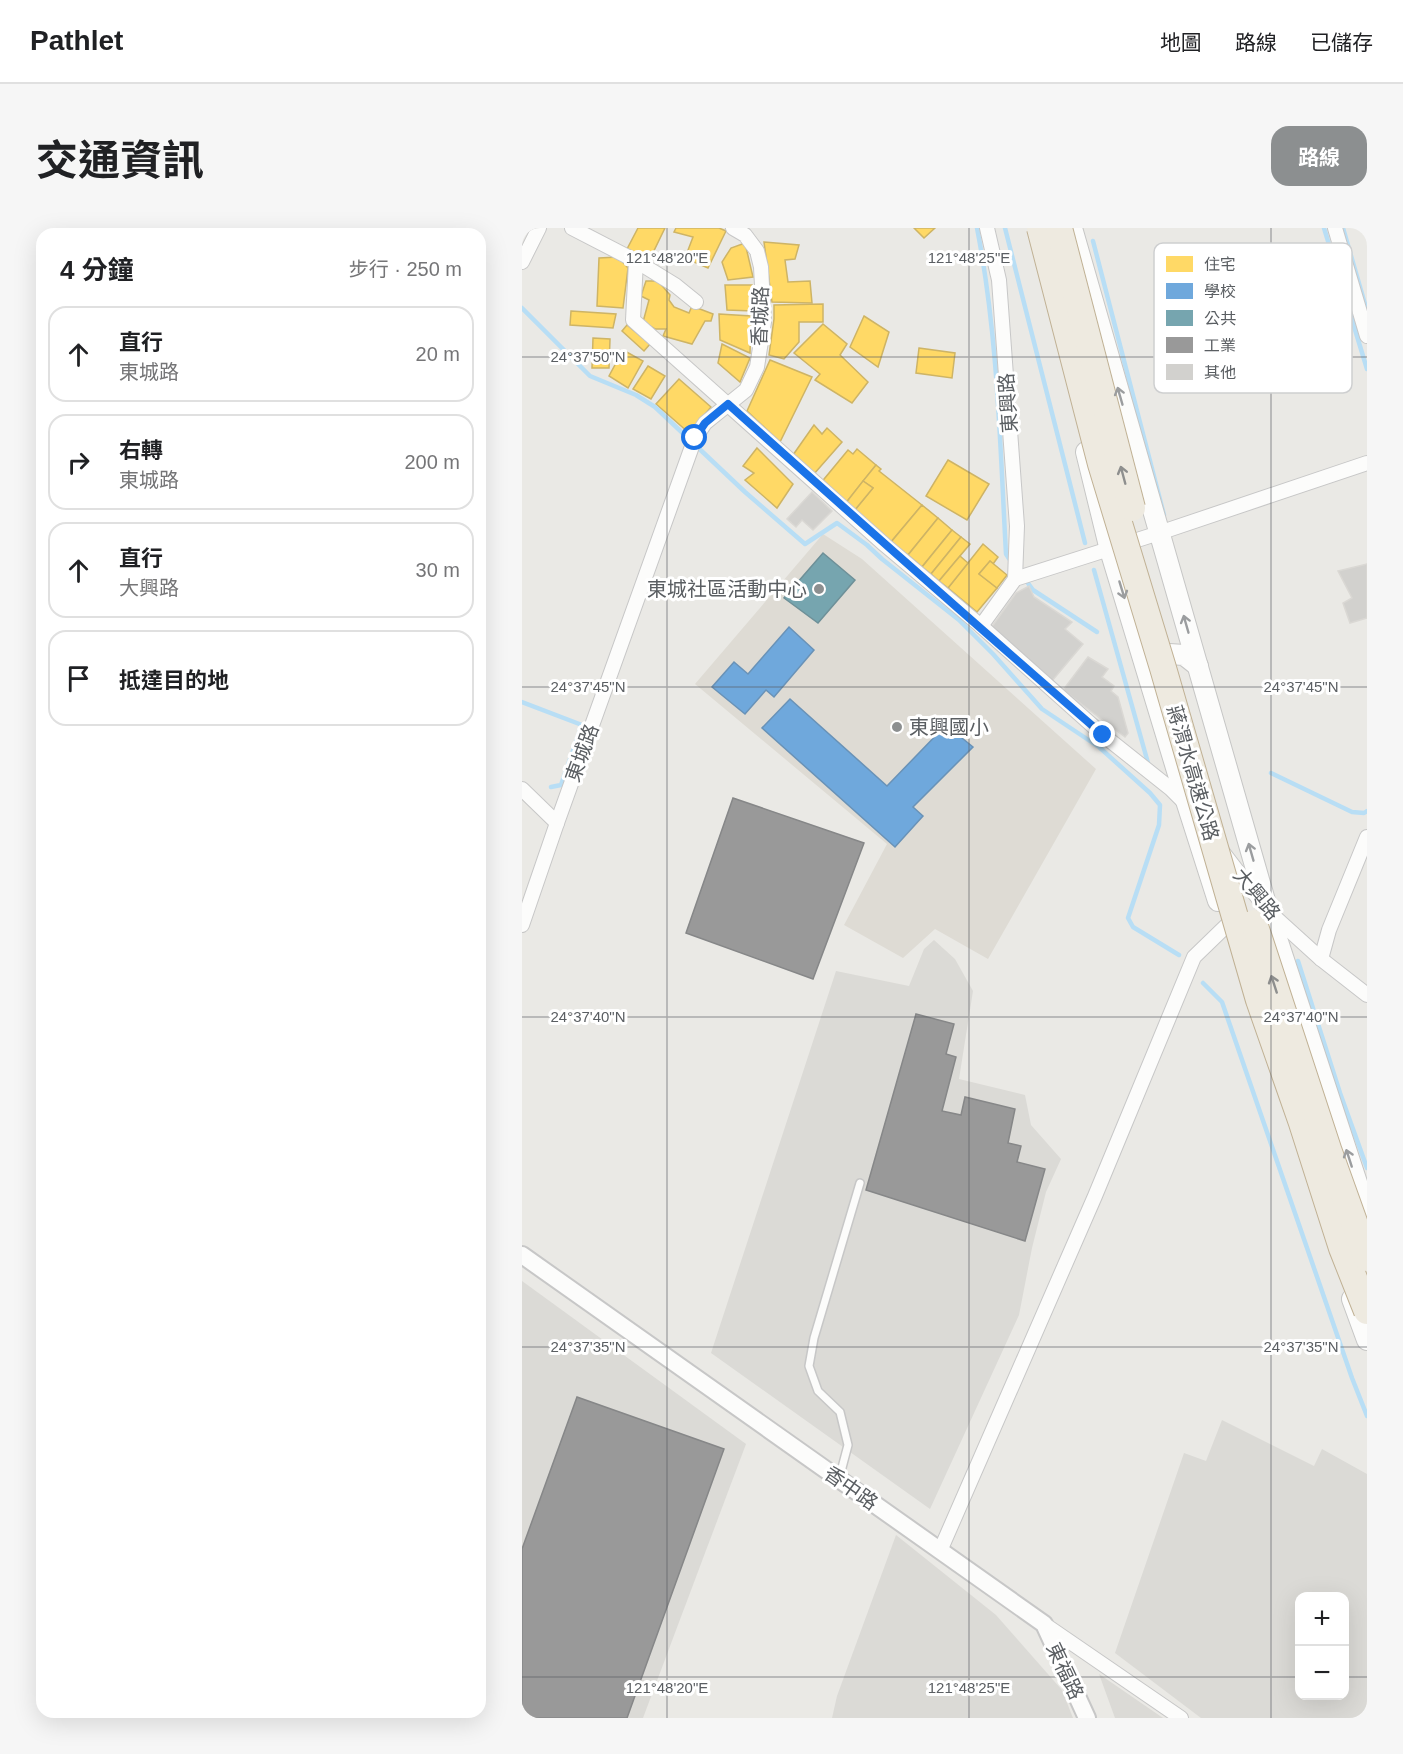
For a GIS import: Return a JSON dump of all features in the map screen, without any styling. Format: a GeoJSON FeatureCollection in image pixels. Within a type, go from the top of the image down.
{"type":"FeatureCollection","features":[{"type":"Feature","properties":{"kind":"highway","name":"蔣渭水高速公路"},"geometry":{"type":"LineString","coordinates":[[1040,228],[1101,464],[1163,668],[1255,988],[1342,1248],[1367,1311]]}},
{"type":"Feature","properties":{"kind":"highway","name":"蔣渭水高速公路"},"geometry":{"type":"LineString","coordinates":[[1059,228],[1126,486],[1256,929],[1329,1152],[1367,1258]]}},
{"type":"Feature","properties":{"kind":"main road"},"geometry":{"type":"LineString","coordinates":[[1030,228],[1110,550],[1187,804],[1269,1059],[1367,1340]]}},
{"type":"Feature","properties":{"kind":"main road"},"geometry":{"type":"LineString","coordinates":[[1072,228],[1268,911],[1367,1213]]}},
{"type":"Feature","properties":{"kind":"main road"},"geometry":{"type":"LineString","coordinates":[[1149,678],[1157,664],[1169,654],[1184,655],[1198,666]]}},
{"type":"Feature","properties":{"kind":"main road"},"geometry":{"type":"LineString","coordinates":[[1269,1059],[1286,1071],[1298,1072],[1306,1066],[1313,1048]]}},
{"type":"Feature","properties":{"kind":"street"},"geometry":{"type":"LineString","coordinates":[[522,262],[539,228]]}},
{"type":"Feature","properties":{"kind":"street"},"geometry":{"type":"LineString","coordinates":[[572,228],[636,261],[675,285],[696,302]]}},
{"type":"Feature","properties":{"kind":"street","name":"香城路"},"geometry":{"type":"LineString","coordinates":[[728,404],[746,390],[758,368],[764,322],[761,267],[757,251],[745,235],[733,228]]}},
{"type":"Feature","properties":{"kind":"street","name":"東興路"},"geometry":{"type":"LineString","coordinates":[[987,228],[999,280],[1017,526],[1015,579]]}},
{"type":"Feature","properties":{"kind":"street"},"geometry":{"type":"LineString","coordinates":[[1335,228],[1339,243]]}},
{"type":"Feature","properties":{"kind":"street"},"geometry":{"type":"LineString","coordinates":[[636,261],[633,320],[885,545],[981,627],[1015,579],[1110,550],[1367,464]]}},
{"type":"Feature","properties":{"kind":"street"},"geometry":{"type":"LineString","coordinates":[[1352,285],[1367,336]]}},
{"type":"Feature","properties":{"kind":"street","name":"東城路"},"geometry":{"type":"LineString","coordinates":[[522,926],[557,822],[694,442],[705,423],[728,404]]}},
{"type":"Feature","properties":{"kind":"street","name":"大興路"},"geometry":{"type":"LineString","coordinates":[[981,627],[1103,735],[1187,804],[1268,911],[1321,959],[1367,994]]}},
{"type":"Feature","properties":{"kind":"street"},"geometry":{"type":"LineString","coordinates":[[522,789],[557,822]]}},
{"type":"Feature","properties":{"kind":"street"},"geometry":{"type":"LineString","coordinates":[[1321,959],[1329,930],[1367,837]]}},
{"type":"Feature","properties":{"kind":"street"},"geometry":{"type":"LineString","coordinates":[[940,1551],[1095,1196],[1194,957],[1226,926]]}},
{"type":"Feature","properties":{"kind":"street","name":"香中路"},"geometry":{"type":"LineString","coordinates":[[522,1255],[940,1551],[1181,1718]]}},
{"type":"Feature","properties":{"kind":"street","name":"東福路"},"geometry":{"type":"LineString","coordinates":[[1044,1624],[1087,1718]]}},
{"type":"Feature","properties":{"kind":"lane"},"geometry":{"type":"LineString","coordinates":[[839,1479],[848,1445],[840,1412],[818,1391],[809,1366],[814,1338],[860,1183]]}},
{"type":"Feature","properties":{"kind":"shaded area","name":"東興國小"},"geometry":{"type":"Polygon","coordinates":[[[823,534],[862,559],[1096,769],[988,959],[935,929],[903,958],[844,925],[887,844],[695,684],[823,534]]]}},
{"type":"Feature","properties":{"kind":"shaded area"},"geometry":{"type":"Polygon","coordinates":[[[934,940],[955,959],[973,991],[959,1079],[1025,1095],[1031,1125],[1061,1159],[1046,1192],[1019,1315],[930,1509],[711,1353],[836,971],[909,986],[924,949],[934,940]]]}},
{"type":"Feature","properties":{"kind":"shaded area"},"geometry":{"type":"Polygon","coordinates":[[[522,1281],[746,1444],[643,1718],[522,1718],[522,1281]]]}},
{"type":"Feature","properties":{"kind":"shaded area"},"geometry":{"type":"Polygon","coordinates":[[[1222,1420],[1314,1466],[1322,1449],[1367,1474],[1367,1704],[1362,1718],[1201,1718],[1115,1653],[1184,1453],[1206,1461],[1222,1420]]]}},
{"type":"Feature","properties":{"kind":"shaded area"},"geometry":{"type":"Polygon","coordinates":[[[896,1535],[996,1615],[1062,1690],[1073,1718],[832,1718],[837,1696],[896,1535]]]}},
{"type":"Feature","properties":{"kind":"shaded area"},"geometry":{"type":"Polygon","coordinates":[[[1099,1674],[1163,1718],[1115,1718],[1099,1674]]]}},
{"type":"Feature","properties":{"kind":"building: 住宅"},"geometry":{"type":"Polygon","coordinates":[[[638,228],[665,228],[648,263],[626,251],[638,228]]]}},
{"type":"Feature","properties":{"kind":"building: 住宅"},"geometry":{"type":"Polygon","coordinates":[[[676,228],[719,228],[726,231],[708,268],[685,258],[693,237],[674,232],[676,228]]]}},
{"type":"Feature","properties":{"kind":"building: 住宅"},"geometry":{"type":"Polygon","coordinates":[[[914,228],[935,228],[924,238],[914,228]]]}},
{"type":"Feature","properties":{"kind":"building: 住宅"},"geometry":{"type":"Polygon","coordinates":[[[764,242],[799,245],[795,259],[785,260],[788,282],[810,281],[812,303],[772,302],[764,242]]]}},
{"type":"Feature","properties":{"kind":"building: 住宅"},"geometry":{"type":"Polygon","coordinates":[[[745,243],[753,277],[728,280],[722,262],[731,248],[745,243]]]}},
{"type":"Feature","properties":{"kind":"building: 住宅"},"geometry":{"type":"Polygon","coordinates":[[[618,257],[628,268],[623,308],[597,306],[599,258],[618,257]]]}},
{"type":"Feature","properties":{"kind":"building: 住宅"},"geometry":{"type":"Polygon","coordinates":[[[646,281],[658,281],[670,295],[669,300],[674,307],[689,313],[692,306],[713,314],[711,321],[705,321],[692,344],[663,336],[666,329],[655,329],[643,322],[649,300],[641,296],[646,281]]]}},
{"type":"Feature","properties":{"kind":"building: 住宅"},"geometry":{"type":"Polygon","coordinates":[[[725,285],[752,285],[753,311],[727,310],[725,285]]]}},
{"type":"Feature","properties":{"kind":"building: 住宅"},"geometry":{"type":"Polygon","coordinates":[[[823,304],[823,322],[799,322],[799,342],[784,359],[769,355],[774,305],[823,304]]]}},
{"type":"Feature","properties":{"kind":"building: 住宅"},"geometry":{"type":"Polygon","coordinates":[[[571,311],[616,314],[613,328],[570,325],[571,311]]]}},
{"type":"Feature","properties":{"kind":"building: 住宅"},"geometry":{"type":"Polygon","coordinates":[[[719,314],[751,316],[750,353],[720,340],[719,314]]]}},
{"type":"Feature","properties":{"kind":"building: 住宅"},"geometry":{"type":"Polygon","coordinates":[[[864,316],[889,332],[878,367],[850,347],[864,316]]]}},
{"type":"Feature","properties":{"kind":"building: 住宅"},"geometry":{"type":"Polygon","coordinates":[[[823,324],[847,344],[840,355],[868,382],[852,403],[815,380],[820,374],[794,353],[823,324]]]}},
{"type":"Feature","properties":{"kind":"building: 住宅"},"geometry":{"type":"Polygon","coordinates":[[[627,325],[650,344],[644,351],[622,331],[627,325]]]}},
{"type":"Feature","properties":{"kind":"building: 住宅"},"geometry":{"type":"Polygon","coordinates":[[[593,338],[610,339],[609,368],[592,368],[593,338]]]}},
{"type":"Feature","properties":{"kind":"building: 住宅"},"geometry":{"type":"Polygon","coordinates":[[[722,344],[750,358],[740,382],[718,363],[722,344]]]}},
{"type":"Feature","properties":{"kind":"building: 住宅"},"geometry":{"type":"Polygon","coordinates":[[[919,348],[955,353],[952,378],[916,373],[919,348]]]}},
{"type":"Feature","properties":{"kind":"building: 住宅"},"geometry":{"type":"Polygon","coordinates":[[[623,350],[643,361],[628,388],[609,376],[623,350]]]}},
{"type":"Feature","properties":{"kind":"building: 住宅"},"geometry":{"type":"Polygon","coordinates":[[[770,360],[812,377],[780,442],[747,411],[770,360]]]}},
{"type":"Feature","properties":{"kind":"building: 住宅"},"geometry":{"type":"Polygon","coordinates":[[[648,366],[665,376],[651,399],[633,389],[648,366]]]}},
{"type":"Feature","properties":{"kind":"building: 住宅"},"geometry":{"type":"Polygon","coordinates":[[[679,379],[711,407],[689,433],[656,404],[679,379]]]}},
{"type":"Feature","properties":{"kind":"building: 住宅"},"geometry":{"type":"Polygon","coordinates":[[[814,425],[822,434],[827,428],[842,442],[814,474],[793,455],[814,425]]]}},
{"type":"Feature","properties":{"kind":"building: 住宅"},"geometry":{"type":"Polygon","coordinates":[[[757,448],[793,484],[777,508],[745,480],[754,473],[743,466],[757,448]]]}},
{"type":"Feature","properties":{"kind":"building: 住宅"},"geometry":{"type":"Polygon","coordinates":[[[857,449],[876,465],[845,504],[820,484],[848,450],[853,454],[857,449]]]}},
{"type":"Feature","properties":{"kind":"building: 住宅"},"geometry":{"type":"Polygon","coordinates":[[[948,460],[989,484],[967,520],[926,496],[948,460]]]}},
{"type":"Feature","properties":{"kind":"building: 住宅"},"geometry":{"type":"Polygon","coordinates":[[[876,465],[881,469],[879,471],[922,505],[891,542],[854,511],[873,488],[863,481],[876,465]]]}},
{"type":"Feature","properties":{"kind":"building: 住宅"},"geometry":{"type":"Polygon","coordinates":[[[863,481],[873,488],[854,511],[845,504],[863,481]]]}},
{"type":"Feature","properties":{"kind":"building: 住宅"},"geometry":{"type":"Polygon","coordinates":[[[922,505],[938,518],[908,555],[891,542],[922,505]]]}},
{"type":"Feature","properties":{"kind":"building: 住宅"},"geometry":{"type":"Polygon","coordinates":[[[938,518],[952,530],[922,567],[908,555],[938,518]]]}},
{"type":"Feature","properties":{"kind":"building: 住宅"},"geometry":{"type":"Polygon","coordinates":[[[952,530],[961,537],[931,574],[922,567],[952,530]]]}},
{"type":"Feature","properties":{"kind":"building: 住宅"},"geometry":{"type":"Polygon","coordinates":[[[961,537],[970,544],[939,581],[931,574],[961,537]]]}},
{"type":"Feature","properties":{"kind":"building: 住宅"},"geometry":{"type":"Polygon","coordinates":[[[983,544],[998,557],[993,564],[990,561],[979,574],[997,588],[977,612],[948,588],[983,544]]]}},
{"type":"Feature","properties":{"kind":"building: 住宅"},"geometry":{"type":"Polygon","coordinates":[[[960,556],[968,563],[948,588],[939,581],[960,556]]]}},
{"type":"Feature","properties":{"kind":"building: 住宅"},"geometry":{"type":"Polygon","coordinates":[[[990,561],[1007,575],[997,588],[979,574],[990,561]]]}},
{"type":"Feature","properties":{"kind":"building: 學校"},"geometry":{"type":"Polygon","coordinates":[[[789,627],[814,650],[774,697],[766,690],[745,714],[712,687],[734,662],[748,674],[789,627]]]}},
{"type":"Feature","properties":{"kind":"building: 學校"},"geometry":{"type":"Polygon","coordinates":[[[790,699],[887,786],[946,725],[973,747],[913,807],[923,816],[895,847],[762,728],[790,699]]]}},
{"type":"Feature","properties":{"kind":"building: 公共","name":"東城社區活動中心"},"geometry":{"type":"Polygon","coordinates":[[[823,553],[855,580],[818,623],[784,598],[823,553]]]}},
{"type":"Feature","properties":{"kind":"building: 工業"},"geometry":{"type":"Polygon","coordinates":[[[733,798],[864,843],[813,979],[686,933],[733,798]]]}},
{"type":"Feature","properties":{"kind":"building: 工業"},"geometry":{"type":"Polygon","coordinates":[[[916,1014],[954,1024],[946,1054],[956,1057],[942,1111],[961,1115],[965,1097],[1015,1109],[1008,1143],[1021,1146],[1017,1162],[1045,1169],[1025,1241],[866,1190],[916,1014]]]}},
{"type":"Feature","properties":{"kind":"building: 工業"},"geometry":{"type":"Polygon","coordinates":[[[577,1397],[724,1449],[627,1718],[522,1718],[522,1549],[577,1397]]]}},
{"type":"Feature","properties":{"kind":"building: 其他"},"geometry":{"type":"Polygon","coordinates":[[[812,492],[832,511],[813,530],[802,520],[796,527],[787,519],[812,492]]]}},
{"type":"Feature","properties":{"kind":"building: 其他"},"geometry":{"type":"Polygon","coordinates":[[[1367,564],[1367,618],[1350,623],[1343,603],[1352,598],[1338,571],[1367,564]]]}},
{"type":"Feature","properties":{"kind":"building: 其他"},"geometry":{"type":"Polygon","coordinates":[[[1029,586],[1034,597],[1072,622],[1065,629],[1083,644],[1052,681],[991,628],[1016,593],[1029,586]]]}},
{"type":"Feature","properties":{"kind":"building: 其他"},"geometry":{"type":"Polygon","coordinates":[[[1088,657],[1108,669],[1102,677],[1114,686],[1111,691],[1118,697],[1128,733],[1125,737],[1063,690],[1088,657]]]}},
{"type":"Feature","properties":{"kind":"waterway"},"geometry":{"type":"LineString","coordinates":[[977,228],[994,349],[1006,554],[1012,563]]}},
{"type":"Feature","properties":{"kind":"waterway"},"geometry":{"type":"LineString","coordinates":[[1005,228],[1085,543]]}},
{"type":"Feature","properties":{"kind":"waterway"},"geometry":{"type":"LineString","coordinates":[[1324,228],[1329,243]]}},
{"type":"Feature","properties":{"kind":"waterway"},"geometry":{"type":"LineString","coordinates":[[1343,228],[1347,243]]}},
{"type":"Feature","properties":{"kind":"waterway"},"geometry":{"type":"LineString","coordinates":[[1093,241],[1164,515]]}},
{"type":"Feature","properties":{"kind":"waterway"},"geometry":{"type":"LineString","coordinates":[[1352,259],[1367,311]]}},
{"type":"Feature","properties":{"kind":"waterway"},"geometry":{"type":"LineString","coordinates":[[522,308],[590,376],[636,395],[655,407],[745,492],[805,544],[837,523],[867,545],[959,620],[1042,709],[1099,747],[1150,793],[1160,805],[1159,825],[1128,918],[1133,927],[1179,955]]}},
{"type":"Feature","properties":{"kind":"waterway"},"geometry":{"type":"LineString","coordinates":[[1352,320],[1367,369]]}},
{"type":"Feature","properties":{"kind":"waterway"},"geometry":{"type":"LineString","coordinates":[[1094,570],[1148,763]]}},
{"type":"Feature","properties":{"kind":"waterway"},"geometry":{"type":"LineString","coordinates":[[1025,579],[1033,590],[1097,632]]}},
{"type":"Feature","properties":{"kind":"waterway"},"geometry":{"type":"LineString","coordinates":[[522,702],[582,725],[561,785],[551,787]]}},
{"type":"Feature","properties":{"kind":"waterway"},"geometry":{"type":"LineString","coordinates":[[1271,773],[1352,812],[1367,811]]}},
{"type":"Feature","properties":{"kind":"waterway"},"geometry":{"type":"LineString","coordinates":[[1298,961],[1340,1093],[1367,1168]]}},
{"type":"Feature","properties":{"kind":"waterway"},"geometry":{"type":"LineString","coordinates":[[1203,983],[1222,1002],[1367,1416]]}},
{"type":"Feature","properties":{"kind":"place","name":"東城社區活動中心"},"geometry":{"type":"Point","coordinates":[819,589]}},
{"type":"Feature","properties":{"kind":"place","name":"東興國小"},"geometry":{"type":"Point","coordinates":[897,727]}},
{"type":"Feature","properties":{"kind":"route"},"geometry":{"type":"LineString","coordinates":[[695,438],[705,423],[728,404],[885,545],[1103,735]]}}]}
